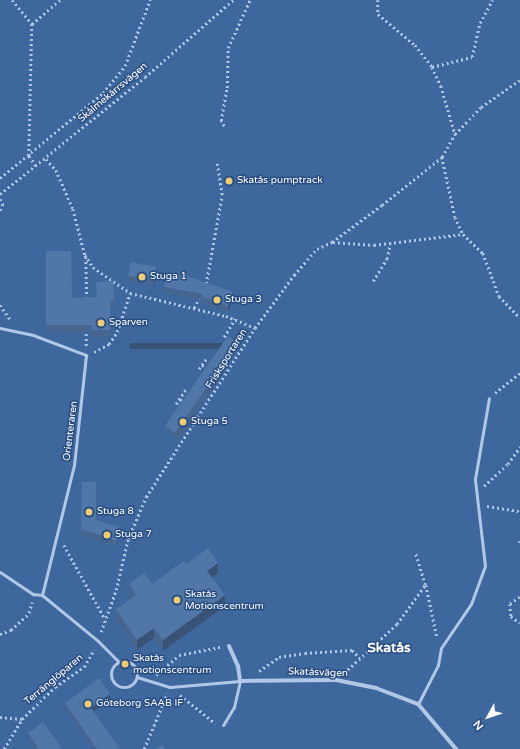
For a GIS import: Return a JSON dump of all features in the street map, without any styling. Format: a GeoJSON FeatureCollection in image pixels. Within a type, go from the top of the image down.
{"type":"FeatureCollection","features":[{"type":"Feature","properties":{"kind":"street"},"geometry":{"type":"LineString","coordinates":[[229,646],[238,666],[240,681]]}},
{"type":"Feature","properties":{"kind":"street","name":"Skatåsvägen"},"geometry":{"type":"LineString","coordinates":[[240,681],[336,680],[376,688],[418,704],[456,749]]}},
{"type":"Feature","properties":{"kind":"lane"},"geometry":{"type":"LineString","coordinates":[[0,328],[13,330],[86,354]]}},
{"type":"Feature","properties":{"kind":"lane","name":"Orienteraren"},"geometry":{"type":"LineString","coordinates":[[42,595],[58,534],[79,437],[86,354]]}},
{"type":"Feature","properties":{"kind":"lane"},"geometry":{"type":"LineString","coordinates":[[418,704],[438,665],[441,648],[471,604],[485,566],[475,479],[489,398]]}},
{"type":"Feature","properties":{"kind":"lane"},"geometry":{"type":"LineString","coordinates":[[0,572],[33,594],[42,595],[98,641],[119,662]]}},
{"type":"Feature","properties":{"kind":"lane"},"geometry":{"type":"LineString","coordinates":[[127,661],[134,666],[136,677],[128,686],[116,684],[112,672],[119,662],[127,661]]}},
{"type":"Feature","properties":{"kind":"lane"},"geometry":{"type":"LineString","coordinates":[[136,677],[170,687],[240,681],[234,706],[223,725]]}},
{"type":"Feature","properties":{"kind":"path"},"geometry":{"type":"LineString","coordinates":[[12,0],[32,24],[29,156],[37,167]]}},
{"type":"Feature","properties":{"kind":"path"},"geometry":{"type":"LineString","coordinates":[[32,24],[60,0]]}},
{"type":"Feature","properties":{"kind":"path"},"geometry":{"type":"LineString","coordinates":[[0,178],[29,156],[103,93],[125,66],[150,0]]}},
{"type":"Feature","properties":{"kind":"path","name":"Skålmekärrsvägen"},"geometry":{"type":"LineString","coordinates":[[0,194],[37,167],[145,77],[233,0]]}},
{"type":"Feature","properties":{"kind":"path"},"geometry":{"type":"LineString","coordinates":[[224,126],[220,121],[227,88],[228,48],[250,0]]}},
{"type":"Feature","properties":{"kind":"path"},"geometry":{"type":"LineString","coordinates":[[378,0],[378,14],[415,45],[432,67],[441,86],[455,134]]}},
{"type":"Feature","properties":{"kind":"path"},"geometry":{"type":"LineString","coordinates":[[432,67],[472,57],[480,23],[492,0]]}},
{"type":"Feature","properties":{"kind":"path"},"geometry":{"type":"LineString","coordinates":[[255,328],[305,261],[317,249],[332,242],[442,157],[455,134],[481,107],[520,80]]}},
{"type":"Feature","properties":{"kind":"path"},"geometry":{"type":"LineString","coordinates":[[442,157],[454,217],[463,234],[484,254],[499,296],[520,318]]}},
{"type":"Feature","properties":{"kind":"path","name":"Frisksportaren"},"geometry":{"type":"LineString","coordinates":[[46,159],[56,170],[73,209],[86,256],[93,267],[130,293],[235,319],[255,328],[202,413],[146,497],[137,516],[106,620],[98,641]]}},
{"type":"Feature","properties":{"kind":"path"},"geometry":{"type":"LineString","coordinates":[[194,308],[206,282],[222,195],[217,162]]}},
{"type":"Feature","properties":{"kind":"path"},"geometry":{"type":"LineString","coordinates":[[0,198],[3,204],[0,210]]}},
{"type":"Feature","properties":{"kind":"path"},"geometry":{"type":"LineString","coordinates":[[332,242],[374,245],[463,234]]}},
{"type":"Feature","properties":{"kind":"path"},"geometry":{"type":"LineString","coordinates":[[373,281],[387,259],[390,243]]}},
{"type":"Feature","properties":{"kind":"path"},"geometry":{"type":"LineString","coordinates":[[86,256],[87,304]]}},
{"type":"Feature","properties":{"kind":"path"},"geometry":{"type":"LineString","coordinates":[[86,326],[86,354],[101,350],[109,344],[117,332],[130,293]]}},
{"type":"Feature","properties":{"kind":"path"},"geometry":{"type":"LineString","coordinates":[[0,305],[14,325],[13,330]]}},
{"type":"Feature","properties":{"kind":"path"},"geometry":{"type":"LineString","coordinates":[[224,337],[235,319]]}},
{"type":"Feature","properties":{"kind":"path"},"geometry":{"type":"LineString","coordinates":[[199,369],[206,359]]}},
{"type":"Feature","properties":{"kind":"path"},"geometry":{"type":"LineString","coordinates":[[202,365],[213,371]]}},
{"type":"Feature","properties":{"kind":"path"},"geometry":{"type":"LineString","coordinates":[[489,398],[520,373]]}},
{"type":"Feature","properties":{"kind":"path"},"geometry":{"type":"LineString","coordinates":[[219,375],[224,378]]}},
{"type":"Feature","properties":{"kind":"path"},"geometry":{"type":"LineString","coordinates":[[176,404],[185,390]]}},
{"type":"Feature","properties":{"kind":"path"},"geometry":{"type":"LineString","coordinates":[[180,399],[191,406]]}},
{"type":"Feature","properties":{"kind":"path"},"geometry":{"type":"LineString","coordinates":[[196,409],[202,413]]}},
{"type":"Feature","properties":{"kind":"path"},"geometry":{"type":"LineString","coordinates":[[477,492],[508,464],[520,446]]}},
{"type":"Feature","properties":{"kind":"path"},"geometry":{"type":"LineString","coordinates":[[478,504],[520,511]]}},
{"type":"Feature","properties":{"kind":"path"},"geometry":{"type":"LineString","coordinates":[[58,534],[106,620]]}},
{"type":"Feature","properties":{"kind":"path"},"geometry":{"type":"LineString","coordinates":[[415,553],[441,648]]}},
{"type":"Feature","properties":{"kind":"path"},"geometry":{"type":"LineString","coordinates":[[336,680],[404,615],[425,585]]}},
{"type":"Feature","properties":{"kind":"path"},"geometry":{"type":"LineString","coordinates":[[0,634],[11,630],[29,613],[33,594]]}},
{"type":"Feature","properties":{"kind":"path"},"geometry":{"type":"LineString","coordinates":[[520,597],[510,604],[511,616],[520,623]]}},
{"type":"Feature","properties":{"kind":"path","name":"Terränglöparen"},"geometry":{"type":"LineString","coordinates":[[4,749],[22,719],[55,687],[84,667],[91,658],[98,641]]}},
{"type":"Feature","properties":{"kind":"path"},"geometry":{"type":"LineString","coordinates":[[150,681],[179,655],[229,646]]}},
{"type":"Feature","properties":{"kind":"path"},"geometry":{"type":"LineString","coordinates":[[251,681],[264,666],[279,657],[352,650],[360,658]]}},
{"type":"Feature","properties":{"kind":"path"},"geometry":{"type":"LineString","coordinates":[[144,749],[170,687],[217,724]]}},
{"type":"Feature","properties":{"kind":"path"},"geometry":{"type":"LineString","coordinates":[[0,717],[22,719]]}},
{"type":"Feature","properties":{"kind":"shaded area"},"geometry":{"type":"Polygon","coordinates":[[[0,0],[520,0],[520,749],[0,749],[0,0]]]}},
{"type":"Feature","properties":{"kind":"building"},"geometry":{"type":"Polygon","coordinates":[[[46,251],[71,251],[72,298],[97,297],[96,282],[113,281],[114,300],[110,301],[110,330],[92,330],[92,325],[46,325],[46,251]]]}},
{"type":"Feature","properties":{"kind":"building","name":"Stuga 1"},"geometry":{"type":"Polygon","coordinates":[[[131,262],[157,267],[154,281],[128,276],[131,262]]]}},
{"type":"Feature","properties":{"kind":"building"},"geometry":{"type":"Polygon","coordinates":[[[167,273],[193,278],[233,292],[228,306],[202,297],[203,294],[164,287],[167,273]]]}},
{"type":"Feature","properties":{"kind":"building"},"geometry":{"type":"Polygon","coordinates":[[[228,336],[238,343],[175,433],[165,426],[228,336]]]}},
{"type":"Feature","properties":{"kind":"building","name":"Stuga 8"},"geometry":{"type":"Polygon","coordinates":[[[82,482],[96,482],[96,520],[119,527],[117,541],[81,529],[82,482]]]}},
{"type":"Feature","properties":{"kind":"building","name":"Skatås Motionscentrum"},"geometry":{"type":"Polygon","coordinates":[[[208,548],[218,563],[207,571],[225,595],[163,640],[154,628],[137,640],[116,609],[136,595],[129,584],[144,573],[152,584],[183,561],[186,564],[208,548]]]}},
{"type":"Feature","properties":{"kind":"building"},"geometry":{"type":"Polygon","coordinates":[[[99,678],[110,694],[91,708],[120,749],[97,749],[65,703],[99,678]]]}},
{"type":"Feature","properties":{"kind":"building"},"geometry":{"type":"Polygon","coordinates":[[[43,722],[62,749],[39,749],[28,733],[43,722]]]}},
{"type":"Feature","properties":{"kind":"building"},"geometry":{"type":"Polygon","coordinates":[[[162,745],[165,749],[156,749],[162,745]]]}},
{"type":"Feature","properties":{"kind":"place","name":"Skatås pumptrack"},"geometry":{"type":"Point","coordinates":[229,181]}},
{"type":"Feature","properties":{"kind":"place","name":"Stuga 1"},"geometry":{"type":"Point","coordinates":[142,277]}},
{"type":"Feature","properties":{"kind":"place","name":"Stuga 3"},"geometry":{"type":"Point","coordinates":[217,300]}},
{"type":"Feature","properties":{"kind":"place","name":"Sparven"},"geometry":{"type":"Point","coordinates":[101,323]}},
{"type":"Feature","properties":{"kind":"place","name":"Stuga 5"},"geometry":{"type":"Point","coordinates":[183,422]}},
{"type":"Feature","properties":{"kind":"place","name":"Stuga 8"},"geometry":{"type":"Point","coordinates":[89,512]}},
{"type":"Feature","properties":{"kind":"place","name":"Stuga 7"},"geometry":{"type":"Point","coordinates":[107,535]}},
{"type":"Feature","properties":{"kind":"place","name":"Skatås Motionscentrum"},"geometry":{"type":"Point","coordinates":[177,600]}},
{"type":"Feature","properties":{"kind":"place","name":"Skatås motionscentrum"},"geometry":{"type":"Point","coordinates":[125,664]}},
{"type":"Feature","properties":{"kind":"place","name":"Göteborg SAAB IF"},"geometry":{"type":"Point","coordinates":[88,704]}},
{"type":"Feature","properties":{"kind":"district","name":"Skatås"},"geometry":{"type":"Point","coordinates":[389,648]}}]}
